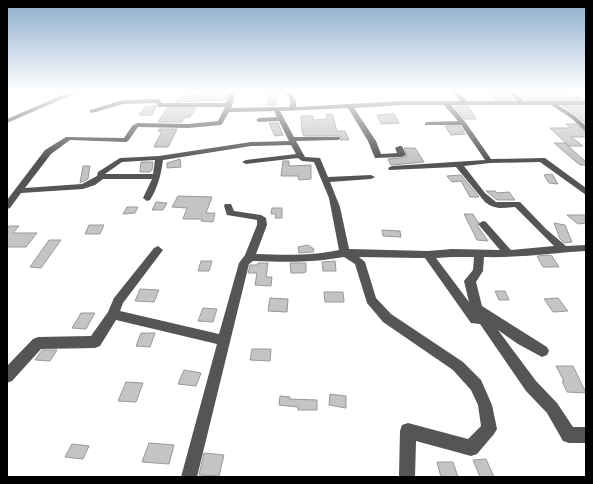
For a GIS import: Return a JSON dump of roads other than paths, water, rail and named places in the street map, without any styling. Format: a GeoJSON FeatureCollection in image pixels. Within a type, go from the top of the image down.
{"type":"FeatureCollection","features":[{"type":"Feature","properties":{"kind":"street"},"geometry":{"type":"LineString","coordinates":[[7,121],[22,115]]}},
{"type":"Feature","properties":{"kind":"street"},"geometry":{"type":"LineString","coordinates":[[7,206],[48,152],[68,138],[126,140],[134,126],[137,125],[182,126],[220,122],[224,115]]}},
{"type":"Feature","properties":{"kind":"street"},"geometry":{"type":"LineString","coordinates":[[279,115],[302,159],[317,160],[325,180],[333,192],[338,210],[345,254]]}},
{"type":"Feature","properties":{"kind":"street"},"geometry":{"type":"LineString","coordinates":[[357,115],[367,135],[373,142],[378,156],[402,155],[399,148]]}},
{"type":"Feature","properties":{"kind":"street"},"geometry":{"type":"LineString","coordinates":[[456,115],[489,161]]}},
{"type":"Feature","properties":{"kind":"street"},"geometry":{"type":"LineString","coordinates":[[569,115],[586,130]]}},
{"type":"Feature","properties":{"kind":"street"},"geometry":{"type":"LineString","coordinates":[[259,120],[281,119]]}},
{"type":"Feature","properties":{"kind":"street"},"geometry":{"type":"LineString","coordinates":[[428,124],[463,123]]}},
{"type":"Feature","properties":{"kind":"street"},"geometry":{"type":"LineString","coordinates":[[18,191],[84,186],[92,183],[100,177],[101,174],[120,160],[159,158],[251,144],[338,138]]}},
{"type":"Feature","properties":{"kind":"street"},"geometry":{"type":"LineString","coordinates":[[246,162],[300,156]]}},
{"type":"Feature","properties":{"kind":"street"},"geometry":{"type":"LineString","coordinates":[[147,198],[156,176],[159,158]]}},
{"type":"Feature","properties":{"kind":"street"},"geometry":{"type":"LineString","coordinates":[[392,168],[483,163],[489,161],[542,160],[586,192]]}},
{"type":"Feature","properties":{"kind":"street"},"geometry":{"type":"LineString","coordinates":[[458,164],[479,190],[493,204],[498,206],[517,204],[543,231],[565,250]]}},
{"type":"Feature","properties":{"kind":"street"},"geometry":{"type":"LineString","coordinates":[[100,177],[156,176]]}},
{"type":"Feature","properties":{"kind":"street"},"geometry":{"type":"LineString","coordinates":[[325,180],[371,177]]}},
{"type":"Feature","properties":{"kind":"street"},"geometry":{"type":"LineString","coordinates":[[189,477],[223,340],[244,264],[250,257],[262,225],[261,218],[230,213],[228,206]]}},
{"type":"Feature","properties":{"kind":"street"},"geometry":{"type":"LineString","coordinates":[[483,224],[508,253]]}},
{"type":"Feature","properties":{"kind":"street"},"geometry":{"type":"LineString","coordinates":[[250,257],[299,259],[345,254],[428,255],[508,253],[528,250],[565,250],[586,248]]}},
{"type":"Feature","properties":{"kind":"street"},"geometry":{"type":"LineString","coordinates":[[7,376],[38,343],[95,342],[113,314],[118,301],[158,250]]}},
{"type":"Feature","properties":{"kind":"street"},"geometry":{"type":"LineString","coordinates":[[479,253],[478,271],[470,281],[477,309],[542,351]]}},
{"type":"Feature","properties":{"kind":"street"},"geometry":{"type":"LineString","coordinates":[[345,254],[360,262],[371,300],[387,318],[458,366],[476,385],[485,405],[488,429],[471,448],[408,431],[407,477]]}},
{"type":"Feature","properties":{"kind":"street"},"geometry":{"type":"LineString","coordinates":[[428,255],[475,319],[483,319],[531,386],[552,408],[569,435],[586,435]]}},
{"type":"Feature","properties":{"kind":"street"},"geometry":{"type":"LineString","coordinates":[[113,314],[223,340]]}}]}
